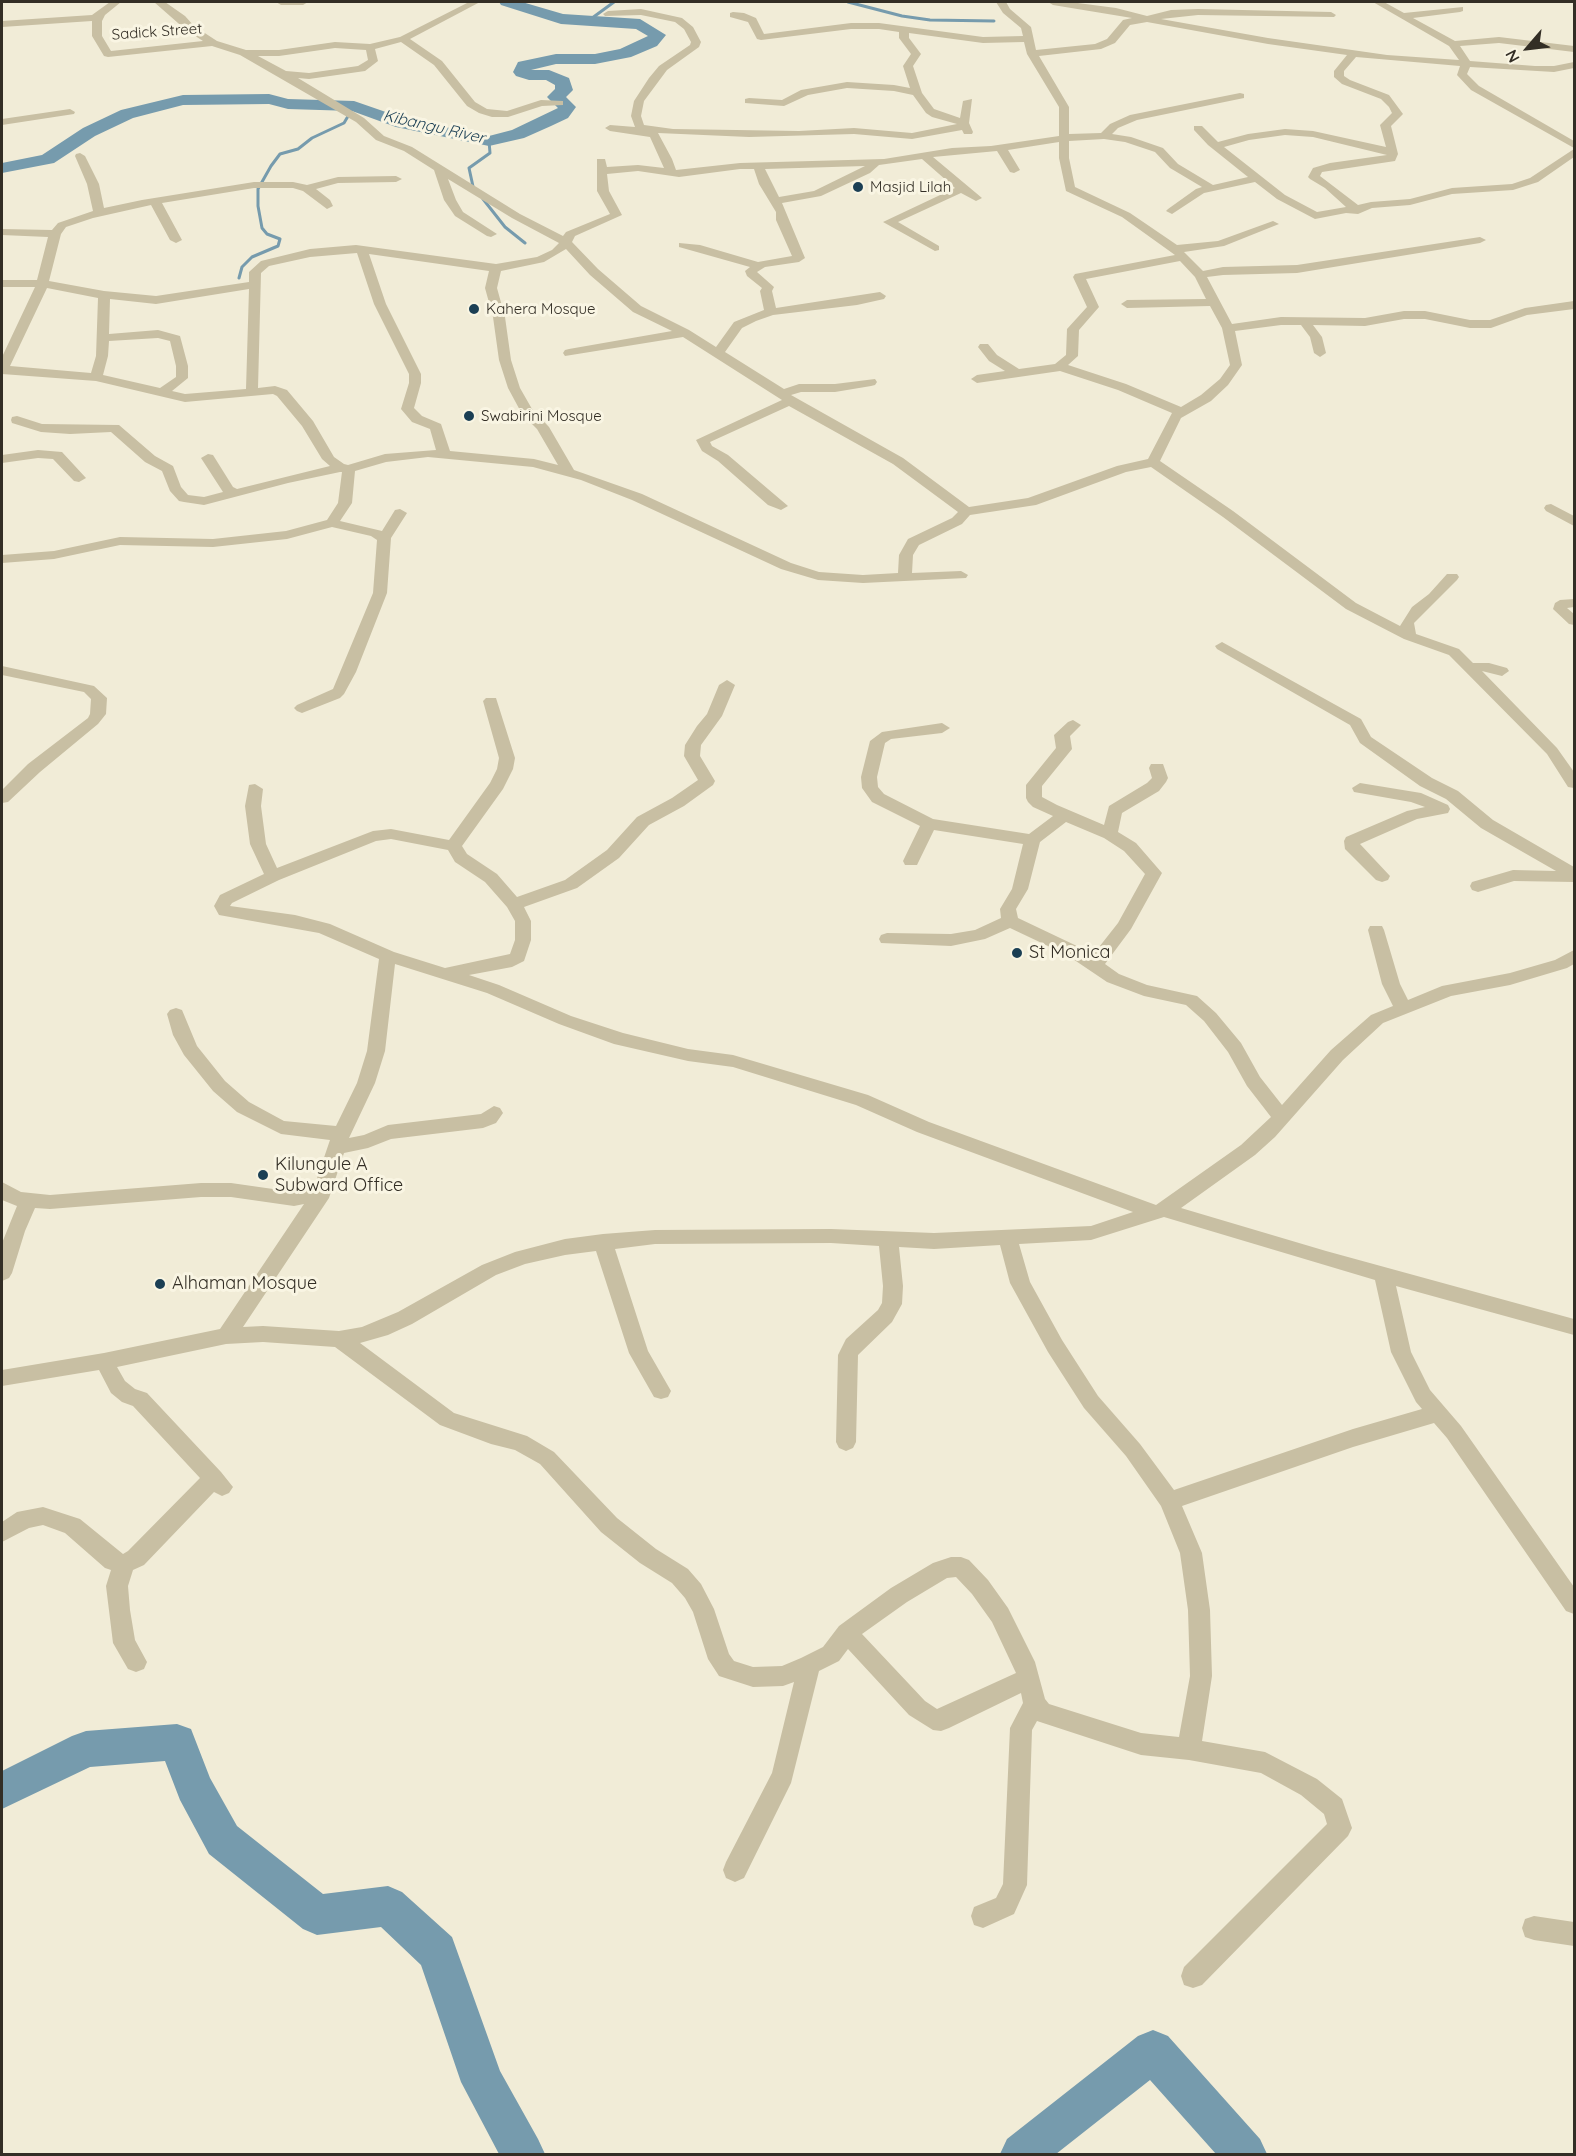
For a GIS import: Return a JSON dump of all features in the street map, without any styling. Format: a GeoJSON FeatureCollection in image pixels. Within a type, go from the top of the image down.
{"type":"FeatureCollection","features":[{"type":"Feature","properties":{"kind":"street"},"geometry":{"type":"LineString","coordinates":[[2,24],[95,18],[116,2]]}},
{"type":"Feature","properties":{"kind":"street"},"geometry":{"type":"LineString","coordinates":[[159,2],[181,18],[190,28],[213,43],[244,53],[282,73],[360,120],[380,138],[408,149],[516,216],[566,242],[594,272],[637,309],[685,333],[787,397],[898,461],[966,512]]}},
{"type":"Feature","properties":{"kind":"street"},"geometry":{"type":"LineString","coordinates":[[281,2],[303,2]]}},
{"type":"Feature","properties":{"kind":"street"},"geometry":{"type":"LineString","coordinates":[[244,53],[279,52],[335,45],[370,47],[403,39],[475,2]]}},
{"type":"Feature","properties":{"kind":"street"},"geometry":{"type":"LineString","coordinates":[[1001,2],[1006,11],[1026,27],[1032,54],[1064,107],[1064,158],[1070,189],[1126,215],[1179,253],[1200,275],[1228,328],[1236,365],[1215,390],[1176,416],[1153,462]]}},
{"type":"Feature","properties":{"kind":"street"},"geometry":{"type":"LineString","coordinates":[[1053,2],[1116,11],[1256,39],[1418,61],[1535,69],[1554,69],[1575,65]]}},
{"type":"Feature","properties":{"kind":"street"},"geometry":{"type":"LineString","coordinates":[[1378,2],[1453,44],[1466,63]]}},
{"type":"Feature","properties":{"kind":"street"},"geometry":{"type":"LineString","coordinates":[[1402,16],[1460,9]]}},
{"type":"Feature","properties":{"kind":"street"},"geometry":{"type":"LineString","coordinates":[[608,14],[640,12],[671,18],[688,27],[696,42],[694,47],[663,68],[648,86],[636,113],[644,130],[654,135],[667,159],[670,174]]}},
{"type":"Feature","properties":{"kind":"street"},"geometry":{"type":"LineString","coordinates":[[1032,54],[1097,47],[1111,41],[1127,22],[1172,14],[1198,12],[1331,15]]}},
{"type":"Feature","properties":{"kind":"street"},"geometry":{"type":"LineString","coordinates":[[733,15],[752,20],[761,37],[851,26],[879,26],[904,32],[983,40],[1027,39]]}},
{"type":"Feature","properties":{"kind":"street","name":"Sadick Street"},"geometry":{"type":"LineString","coordinates":[[95,18],[97,36],[108,54],[213,43]]}},
{"type":"Feature","properties":{"kind":"street"},"geometry":{"type":"LineString","coordinates":[[904,32],[904,38],[916,54],[908,66],[917,93],[930,111],[936,115],[964,124]]}},
{"type":"Feature","properties":{"kind":"street"},"geometry":{"type":"LineString","coordinates":[[403,39],[438,63],[471,104],[483,111],[492,114],[508,114],[541,103],[559,103]]}},
{"type":"Feature","properties":{"kind":"street"},"geometry":{"type":"LineString","coordinates":[[1453,44],[1499,40],[1575,49]]}},
{"type":"Feature","properties":{"kind":"street"},"geometry":{"type":"LineString","coordinates":[[282,73],[309,76],[361,69],[373,60],[370,47]]}},
{"type":"Feature","properties":{"kind":"street"},"geometry":{"type":"LineString","coordinates":[[1354,53],[1340,71],[1339,76],[1346,82],[1385,97],[1394,106],[1398,114],[1385,125],[1393,154],[1391,159],[1330,166],[1317,170],[1314,177],[1329,186],[1358,211]]}},
{"type":"Feature","properties":{"kind":"street"},"geometry":{"type":"LineString","coordinates":[[1466,63],[1462,75],[1475,88],[1575,145]]}},
{"type":"Feature","properties":{"kind":"street"},"geometry":{"type":"LineString","coordinates":[[749,101],[784,103],[805,92],[847,85],[894,88],[917,93]]}},
{"type":"Feature","properties":{"kind":"street"},"geometry":{"type":"LineString","coordinates":[[1104,136],[1114,126],[1134,117],[1240,96]]}},
{"type":"Feature","properties":{"kind":"street"},"geometry":{"type":"LineString","coordinates":[[968,101],[964,124],[971,136],[996,148],[1014,170]]}},
{"type":"Feature","properties":{"kind":"street"},"geometry":{"type":"LineString","coordinates":[[2,122],[70,112]]}},
{"type":"Feature","properties":{"kind":"street"},"geometry":{"type":"LineString","coordinates":[[610,128],[759,134],[854,130],[912,136],[964,124]]}},
{"type":"Feature","properties":{"kind":"street"},"geometry":{"type":"LineString","coordinates":[[1198,128],[1216,146],[1281,197],[1316,216],[1346,210],[1358,211],[1371,205],[1410,202],[1452,191],[1513,187],[1534,180],[1575,152]]}},
{"type":"Feature","properties":{"kind":"street"},"geometry":{"type":"LineString","coordinates":[[1216,146],[1248,137],[1285,132],[1313,134],[1393,154]]}},
{"type":"Feature","properties":{"kind":"street"},"geometry":{"type":"LineString","coordinates":[[252,391],[255,272],[265,263],[310,253],[362,250],[496,268],[540,260],[556,252],[570,234],[616,215],[603,191],[601,166],[638,168],[670,174],[759,166],[876,162],[1064,138],[1104,136],[1127,139],[1159,150],[1174,166],[1209,187]]}},
{"type":"Feature","properties":{"kind":"street"},"geometry":{"type":"LineString","coordinates":[[80,156],[93,184],[99,213]]}},
{"type":"Feature","properties":{"kind":"street"},"geometry":{"type":"LineString","coordinates":[[925,156],[962,189],[976,198]]}},
{"type":"Feature","properties":{"kind":"street"},"geometry":{"type":"LineString","coordinates":[[776,201],[817,194],[866,171],[876,162]]}},
{"type":"Feature","properties":{"kind":"street"},"geometry":{"type":"LineString","coordinates":[[682,245],[700,248],[757,266],[799,258],[759,166]]}},
{"type":"Feature","properties":{"kind":"street"},"geometry":{"type":"LineString","coordinates":[[439,168],[450,200],[459,214],[491,234]]}},
{"type":"Feature","properties":{"kind":"street"},"geometry":{"type":"LineString","coordinates":[[1172,211],[1192,195],[1209,187],[1257,178]]}},
{"type":"Feature","properties":{"kind":"street"},"geometry":{"type":"LineString","coordinates":[[307,188],[338,180],[396,179]]}},
{"type":"Feature","properties":{"kind":"street"},"geometry":{"type":"LineString","coordinates":[[1229,183],[1281,197]]}},
{"type":"Feature","properties":{"kind":"street"},"geometry":{"type":"LineString","coordinates":[[327,206],[324,200],[307,188],[293,185],[242,186],[99,213],[62,225],[55,234],[43,285],[16,327],[2,370],[96,376],[185,398],[268,389],[282,393],[308,424],[329,459],[344,469]]}},
{"type":"Feature","properties":{"kind":"street"},"geometry":{"type":"LineString","coordinates":[[934,248],[889,222],[962,189]]}},
{"type":"Feature","properties":{"kind":"street"},"geometry":{"type":"LineString","coordinates":[[155,201],[176,240]]}},
{"type":"Feature","properties":{"kind":"street"},"geometry":{"type":"LineString","coordinates":[[1061,367],[1062,363],[1072,356],[1072,329],[1093,307],[1079,277],[1220,244],[1273,224]]}},
{"type":"Feature","properties":{"kind":"street"},"geometry":{"type":"LineString","coordinates":[[2,232],[55,234]]}},
{"type":"Feature","properties":{"kind":"street"},"geometry":{"type":"LineString","coordinates":[[1200,275],[1223,271],[1297,269],[1480,240]]}},
{"type":"Feature","properties":{"kind":"street"},"geometry":{"type":"LineString","coordinates":[[362,250],[380,304],[415,374],[415,383],[407,409],[417,419],[435,428],[444,454]]}},
{"type":"Feature","properties":{"kind":"street"},"geometry":{"type":"LineString","coordinates":[[757,266],[751,271],[753,276],[768,287],[766,291],[771,312]]}},
{"type":"Feature","properties":{"kind":"street"},"geometry":{"type":"LineString","coordinates":[[496,268],[491,288],[499,317],[505,360],[514,388],[527,411],[542,427],[569,472]]}},
{"type":"Feature","properties":{"kind":"street"},"geometry":{"type":"LineString","coordinates":[[2,283],[43,285],[104,295],[156,300],[256,285]]}},
{"type":"Feature","properties":{"kind":"street"},"geometry":{"type":"LineString","coordinates":[[96,376],[102,356],[104,295]]}},
{"type":"Feature","properties":{"kind":"street"},"geometry":{"type":"LineString","coordinates":[[718,353],[738,325],[771,312],[880,296]]}},
{"type":"Feature","properties":{"kind":"street"},"geometry":{"type":"LineString","coordinates":[[1127,304],[1216,302]]}},
{"type":"Feature","properties":{"kind":"street"},"geometry":{"type":"LineString","coordinates":[[1228,328],[1281,321],[1365,322],[1404,315],[1425,315],[1470,324],[1491,324],[1525,312],[1575,305]]}},
{"type":"Feature","properties":{"kind":"street"},"geometry":{"type":"LineString","coordinates":[[1305,322],[1316,337],[1320,353]]}},
{"type":"Feature","properties":{"kind":"street"},"geometry":{"type":"LineString","coordinates":[[569,353],[685,333]]}},
{"type":"Feature","properties":{"kind":"street"},"geometry":{"type":"LineString","coordinates":[[102,338],[158,334],[176,339],[182,366],[182,378],[162,393]]}},
{"type":"Feature","properties":{"kind":"street"},"geometry":{"type":"LineString","coordinates":[[984,347],[993,358],[1015,372]]}},
{"type":"Feature","properties":{"kind":"street"},"geometry":{"type":"LineString","coordinates":[[977,379],[1061,367],[1122,387],[1181,412]]}},
{"type":"Feature","properties":{"kind":"street"},"geometry":{"type":"LineString","coordinates":[[781,506],[773,502],[723,458],[707,448],[703,440],[769,409],[800,388],[835,388],[871,382]]}},
{"type":"Feature","properties":{"kind":"street"},"geometry":{"type":"LineString","coordinates":[[17,420],[41,428],[70,430],[114,428],[150,459],[165,466],[175,488],[184,498],[204,501],[286,479],[344,469],[385,458],[428,453],[444,454],[534,463],[569,472],[637,497],[786,566],[818,576],[863,579],[961,575]]}},
{"type":"Feature","properties":{"kind":"street"},"geometry":{"type":"LineString","coordinates":[[2,459],[38,454],[57,455],[79,478]]}},
{"type":"Feature","properties":{"kind":"street"},"geometry":{"type":"LineString","coordinates":[[208,458],[228,490],[236,493]]}},
{"type":"Feature","properties":{"kind":"street"},"geometry":{"type":"LineString","coordinates":[[905,578],[906,555],[913,542],[957,521],[966,512],[1031,502],[1122,469],[1153,462],[1228,514],[1351,606],[1409,636],[1454,652],[1545,743],[1575,783]]}},
{"type":"Feature","properties":{"kind":"street"},"geometry":{"type":"LineString","coordinates":[[332,523],[345,503],[344,469]]}},
{"type":"Feature","properties":{"kind":"street"},"geometry":{"type":"LineString","coordinates":[[1551,507],[1575,522]]}},
{"type":"Feature","properties":{"kind":"street"},"geometry":{"type":"LineString","coordinates":[[302,708],[335,695],[342,686],[380,593],[384,538],[400,513]]}},
{"type":"Feature","properties":{"kind":"street"},"geometry":{"type":"LineString","coordinates":[[2,559],[54,555],[120,541],[213,543],[270,539],[332,523],[376,533],[384,538]]}},
{"type":"Feature","properties":{"kind":"street"},"geometry":{"type":"LineString","coordinates":[[1409,636],[1407,623],[1417,610],[1434,597],[1452,577]]}},
{"type":"Feature","properties":{"kind":"street"},"geometry":{"type":"LineString","coordinates":[[1575,603],[1565,603],[1560,606],[1560,609],[1575,621]]}},
{"type":"Feature","properties":{"kind":"street"},"geometry":{"type":"LineString","coordinates":[[1221,646],[1356,722],[1365,740],[1426,782],[1452,795],[1487,824],[1575,876]]}},
{"type":"Feature","properties":{"kind":"street"},"geometry":{"type":"LineString","coordinates":[[1469,667],[1489,667],[1502,671]]}},
{"type":"Feature","properties":{"kind":"street"},"geometry":{"type":"LineString","coordinates":[[2,671],[89,689],[99,698],[98,714],[93,721],[34,768],[2,798]]}},
{"type":"Feature","properties":{"kind":"street"},"geometry":{"type":"LineString","coordinates":[[514,904],[571,884],[613,854],[643,821],[678,802],[707,781],[692,756],[693,745],[702,729],[714,716],[726,685]]}},
{"type":"Feature","properties":{"kind":"street"},"geometry":{"type":"LineString","coordinates":[[454,846],[506,769],[507,758],[491,701]]}},
{"type":"Feature","properties":{"kind":"street"},"geometry":{"type":"LineString","coordinates":[[1073,725],[1062,735],[1064,748],[1034,785],[1034,798],[1039,803],[1110,834],[1130,847],[1154,873],[1119,934],[1095,964]]}},
{"type":"Feature","properties":{"kind":"street"},"geometry":{"type":"LineString","coordinates":[[942,728],[886,735],[878,741],[869,777],[870,788],[878,798],[929,824],[1032,840]]}},
{"type":"Feature","properties":{"kind":"street"},"geometry":{"type":"LineString","coordinates":[[1110,834],[1115,810],[1153,787],[1160,778],[1157,768]]}},
{"type":"Feature","properties":{"kind":"street"},"geometry":{"type":"LineString","coordinates":[[1360,788],[1415,797],[1487,824]]}},
{"type":"Feature","properties":{"kind":"street"},"geometry":{"type":"LineString","coordinates":[[255,789],[253,806],[258,844],[273,876]]}},
{"type":"Feature","properties":{"kind":"street"},"geometry":{"type":"LineString","coordinates":[[1382,876],[1352,845],[1352,841],[1413,814],[1442,809]]}},
{"type":"Feature","properties":{"kind":"street"},"geometry":{"type":"LineString","coordinates":[[1010,921],[1008,909],[1020,889],[1032,840],[1066,814]]}},
{"type":"Feature","properties":{"kind":"street"},"geometry":{"type":"LineString","coordinates":[[911,861],[929,824]]}},
{"type":"Feature","properties":{"kind":"street"},"geometry":{"type":"LineString","coordinates":[[444,974],[504,964],[518,957],[524,931],[523,921],[514,904],[491,878],[462,858],[454,846],[391,834],[373,836],[273,876],[226,899],[222,906],[225,911],[295,921],[324,928],[388,956],[444,974],[493,989],[610,1036],[688,1054],[733,1061],[862,1100],[923,1127],[1160,1212],[1575,1327]]}},
{"type":"Feature","properties":{"kind":"street"},"geometry":{"type":"LineString","coordinates":[[1478,886],[1513,875],[1575,876]]}},
{"type":"Feature","properties":{"kind":"street"},"geometry":{"type":"LineString","coordinates":[[887,939],[951,940],[978,935],[1010,921],[1073,951],[1113,978],[1144,990],[1191,1000],[1210,1017],[1235,1048],[1253,1081],[1281,1117]]}},
{"type":"Feature","properties":{"kind":"street"},"geometry":{"type":"LineString","coordinates":[[1377,930],[1391,984],[1403,1008]]}},
{"type":"Feature","properties":{"kind":"street"},"geometry":{"type":"LineString","coordinates":[[226,1336],[322,1193],[339,1141],[366,1083],[376,1051],[388,956]]}},
{"type":"Feature","properties":{"kind":"street"},"geometry":{"type":"LineString","coordinates":[[2,1378],[104,1361],[226,1336],[263,1334],[339,1339],[381,1329],[489,1270],[522,1257],[565,1247],[655,1237],[888,1238],[934,1241],[1091,1233],[1160,1212],[1248,1150],[1377,1019],[1448,990],[1510,979],[1561,964],[1575,956]]}},
{"type":"Feature","properties":{"kind":"street"},"geometry":{"type":"LineString","coordinates":[[176,1014],[182,1035],[190,1050],[219,1086],[243,1107],[281,1127],[339,1141],[368,1141],[388,1132],[483,1121],[494,1113]]}},
{"type":"Feature","properties":{"kind":"street"},"geometry":{"type":"LineString","coordinates":[[2,1189],[5,1193],[29,1201],[87,1200],[201,1190],[231,1190],[294,1199],[322,1193]]}},
{"type":"Feature","properties":{"kind":"street"},"geometry":{"type":"LineString","coordinates":[[2,1273],[15,1231],[29,1201]]}},
{"type":"Feature","properties":{"kind":"street"},"geometry":{"type":"LineString","coordinates":[[846,1442],[848,1355],[853,1345],[885,1316],[892,1304],[893,1286],[888,1238]]}},
{"type":"Feature","properties":{"kind":"street"},"geometry":{"type":"LineString","coordinates":[[1008,1238],[1020,1283],[1055,1346],[1091,1402],[1133,1450],[1168,1501],[1191,1553],[1199,1610],[1202,1676],[1189,1749]]}},
{"type":"Feature","properties":{"kind":"street"},"geometry":{"type":"LineString","coordinates":[[603,1242],[639,1353],[661,1391]]}},
{"type":"Feature","properties":{"kind":"street"},"geometry":{"type":"LineString","coordinates":[[1383,1274],[1401,1352],[1423,1396],[1454,1432],[1575,1604]]}},
{"type":"Feature","properties":{"kind":"street"},"geometry":{"type":"LineString","coordinates":[[339,1339],[447,1419],[491,1435],[520,1442],[547,1458],[609,1526],[648,1556],[680,1576],[693,1591],[703,1609],[719,1659],[727,1669],[753,1677],[771,1677],[783,1676],[809,1665],[831,1654],[847,1633],[871,1614],[941,1570],[961,1567],[980,1587],[1000,1615],[1024,1662],[1035,1704],[1041,1712],[1141,1744],[1189,1749],[1265,1763],[1309,1787],[1334,1807],[1340,1828],[1193,1976]]}},
{"type":"Feature","properties":{"kind":"street"},"geometry":{"type":"LineString","coordinates":[[2,1533],[25,1519],[43,1516],[72,1526],[113,1561],[124,1564],[136,1558],[218,1483],[140,1399],[118,1387],[104,1361]]}},
{"type":"Feature","properties":{"kind":"street"},"geometry":{"type":"LineString","coordinates":[[1168,1501],[1353,1438],[1438,1413]]}},
{"type":"Feature","properties":{"kind":"street"},"geometry":{"type":"LineString","coordinates":[[124,1564],[117,1586],[119,1610],[124,1643],[136,1662]]}},
{"type":"Feature","properties":{"kind":"street"},"geometry":{"type":"LineString","coordinates":[[847,1633],[916,1708],[933,1719],[941,1720],[1028,1678]]}},
{"type":"Feature","properties":{"kind":"street"},"geometry":{"type":"LineString","coordinates":[[735,1870],[783,1775],[809,1665]]}},
{"type":"Feature","properties":{"kind":"street"},"geometry":{"type":"LineString","coordinates":[[983,1916],[1005,1906],[1015,1885],[1022,1728],[1035,1704]]}},
{"type":"Feature","properties":{"kind":"street"},"geometry":{"type":"LineString","coordinates":[[1534,1928],[1575,1934]]}},
{"type":"Feature","properties":{"kind":"waterway","name":"Kibangu River"},"geometry":{"type":"LineString","coordinates":[[2,168],[48,159],[89,132],[127,114],[183,100],[269,99],[288,104],[354,106],[402,123],[489,141],[518,134],[562,114],[567,107],[556,97],[564,90],[563,82],[549,75],[529,75],[522,72],[524,66],[556,59],[595,59],[625,53],[651,42],[658,35],[640,24],[561,19],[507,2]]}},
{"type":"Feature","properties":{"kind":"waterway"},"geometry":{"type":"LineString","coordinates":[[588,21],[614,2]]}},
{"type":"Feature","properties":{"kind":"waterway"},"geometry":{"type":"LineString","coordinates":[[848,2],[902,16],[930,20],[994,21]]}},
{"type":"Feature","properties":{"kind":"waterway"},"geometry":{"type":"LineString","coordinates":[[239,278],[242,267],[252,257],[278,246],[280,239],[267,234],[262,228],[258,206],[258,189],[271,166],[280,154],[298,149],[312,138],[344,123],[354,106]]}},
{"type":"Feature","properties":{"kind":"waterway"},"geometry":{"type":"LineString","coordinates":[[474,191],[469,168],[490,153],[489,141]]}},
{"type":"Feature","properties":{"kind":"waterway"},"geometry":{"type":"LineString","coordinates":[[483,199],[505,227],[525,243]]}},
{"type":"Feature","properties":{"kind":"waterway"},"geometry":{"type":"LineString","coordinates":[[2,1791],[86,1749],[177,1742],[194,1787],[223,1840],[317,1915],[388,1906],[437,1952],[482,2082],[523,2154]]}},
{"type":"Feature","properties":{"kind":"waterway"},"geometry":{"type":"LineString","coordinates":[[1022,2154],[1153,2051],[1245,2154]]}},
{"type":"Feature","properties":{"kind":"place","name":"Masjid Lilah"},"geometry":{"type":"Point","coordinates":[858,187]}},
{"type":"Feature","properties":{"kind":"place","name":"Kahera Mosque"},"geometry":{"type":"Point","coordinates":[474,309]}},
{"type":"Feature","properties":{"kind":"place","name":"Swabirini Mosque"},"geometry":{"type":"Point","coordinates":[469,416]}},
{"type":"Feature","properties":{"kind":"place","name":"St Monica"},"geometry":{"type":"Point","coordinates":[1017,953]}},
{"type":"Feature","properties":{"kind":"place","name":"Kilungule A Subward Office"},"geometry":{"type":"Point","coordinates":[263,1175]}},
{"type":"Feature","properties":{"kind":"place","name":"Alhaman Mosque"},"geometry":{"type":"Point","coordinates":[160,1284]}}]}
